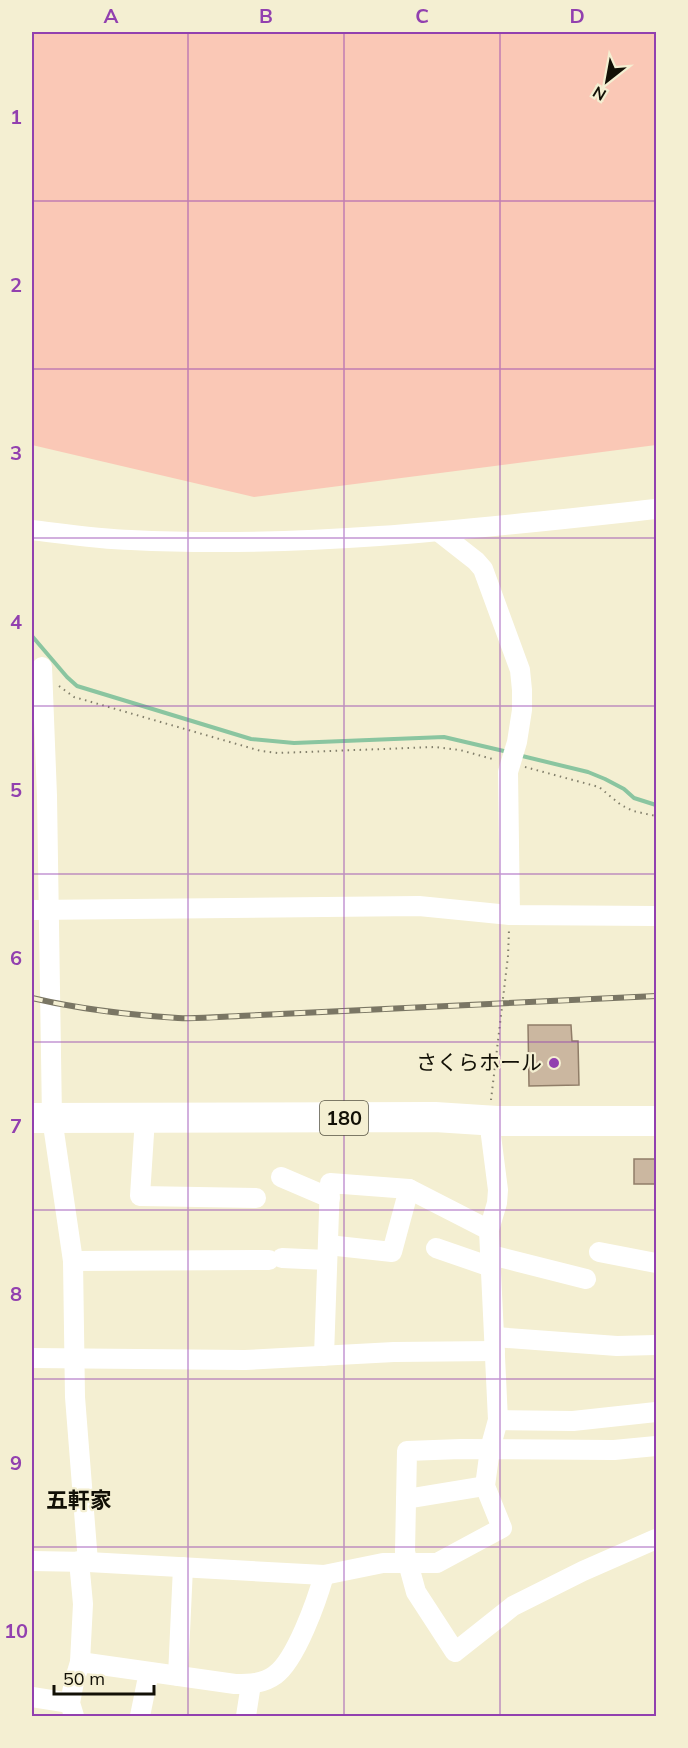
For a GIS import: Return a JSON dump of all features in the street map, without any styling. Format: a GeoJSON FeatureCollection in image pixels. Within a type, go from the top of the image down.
{"type":"FeatureCollection","features":[{"type":"Feature","properties":{"kind":"highway","name":"180"},"geometry":{"type":"LineString","coordinates":[[42,1118],[435,1117],[489,1120],[657,1121]]}},
{"type":"Feature","properties":{"kind":"street"},"geometry":{"type":"LineString","coordinates":[[32,530],[129,540],[179,542],[314,540],[439,532],[657,509]]}},
{"type":"Feature","properties":{"kind":"street"},"geometry":{"type":"LineString","coordinates":[[439,532],[483,569],[520,670],[522,710],[517,742],[508,772],[510,915]]}},
{"type":"Feature","properties":{"kind":"street"},"geometry":{"type":"LineString","coordinates":[[32,1697],[72,1710],[80,1662],[84,1562],[75,1397],[73,1261],[42,1118],[40,910],[47,796],[42,668]]}},
{"type":"Feature","properties":{"kind":"street"},"geometry":{"type":"LineString","coordinates":[[40,910],[419,906],[510,915],[657,916]]}},
{"type":"Feature","properties":{"kind":"street"},"geometry":{"type":"LineString","coordinates":[[145,1118],[140,1196],[256,1198]]}},
{"type":"Feature","properties":{"kind":"street"},"geometry":{"type":"LineString","coordinates":[[32,1561],[324,1575],[383,1563],[437,1563],[502,1528],[485,1485],[490,1449],[498,1420],[489,1230],[498,1191],[489,1120]]}},
{"type":"Feature","properties":{"kind":"street"},"geometry":{"type":"LineString","coordinates":[[281,1177],[330,1198]]}},
{"type":"Feature","properties":{"kind":"street"},"geometry":{"type":"LineString","coordinates":[[324,1356],[330,1183],[409,1189],[489,1230]]}},
{"type":"Feature","properties":{"kind":"street"},"geometry":{"type":"LineString","coordinates":[[73,1261],[275,1259],[328,1253],[392,1252],[409,1189]]}},
{"type":"Feature","properties":{"kind":"street"},"geometry":{"type":"LineString","coordinates":[[436,1248],[586,1279]]}},
{"type":"Feature","properties":{"kind":"street"},"geometry":{"type":"LineString","coordinates":[[599,1252],[657,1263]]}},
{"type":"Feature","properties":{"kind":"street"},"geometry":{"type":"LineString","coordinates":[[32,1358],[244,1360],[495,1344],[657,1345]]}},
{"type":"Feature","properties":{"kind":"street"},"geometry":{"type":"LineString","coordinates":[[498,1420],[573,1421],[657,1412]]}},
{"type":"Feature","properties":{"kind":"street"},"geometry":{"type":"LineString","coordinates":[[657,1446],[614,1450],[407,1451],[405,1552],[416,1592],[455,1653],[513,1606],[583,1571],[657,1539]]}},
{"type":"Feature","properties":{"kind":"street"},"geometry":{"type":"LineString","coordinates":[[406,1499],[485,1485]]}},
{"type":"Feature","properties":{"kind":"street"},"geometry":{"type":"LineString","coordinates":[[178,1676],[183,1567]]}},
{"type":"Feature","properties":{"kind":"street"},"geometry":{"type":"LineString","coordinates":[[80,1662],[251,1684],[264,1682],[276,1675],[288,1661],[320,1592],[324,1575]]}},
{"type":"Feature","properties":{"kind":"street"},"geometry":{"type":"LineString","coordinates":[[140,1716],[148,1672]]}},
{"type":"Feature","properties":{"kind":"street"},"geometry":{"type":"LineString","coordinates":[[246,1716],[251,1684]]}},
{"type":"Feature","properties":{"kind":"path"},"geometry":{"type":"LineString","coordinates":[[42,668],[52,681],[74,697],[261,751],[278,753],[435,747],[460,750],[599,787],[621,805],[657,816]]}},
{"type":"Feature","properties":{"kind":"path"},"geometry":{"type":"LineString","coordinates":[[489,1120],[508,956],[510,915]]}},
{"type":"Feature","properties":{"kind":"shaded area"},"geometry":{"type":"Polygon","coordinates":[[[32,32],[656,32],[656,445],[254,497],[32,445],[32,32]]]}},
{"type":"Feature","properties":{"kind":"building","name":"さくらホール"},"geometry":{"type":"Polygon","coordinates":[[[528,1025],[571,1025],[572,1041],[578,1041],[579,1085],[529,1086],[528,1025]]]}},
{"type":"Feature","properties":{"kind":"building"},"geometry":{"type":"Polygon","coordinates":[[[634,1159],[656,1159],[656,1184],[634,1184],[634,1159]]]}},
{"type":"Feature","properties":{"kind":"waterway"},"geometry":{"type":"LineString","coordinates":[[32,636],[77,686],[251,739],[294,743],[444,737],[508,752]]}},
{"type":"Feature","properties":{"kind":"waterway"},"geometry":{"type":"LineString","coordinates":[[518,755],[588,772],[624,789],[634,798],[656,805]]}},
{"type":"Feature","properties":{"kind":"railway"},"geometry":{"type":"LineString","coordinates":[[32,998],[105,1011],[193,1018],[656,996]]}},
{"type":"Feature","properties":{"kind":"place","name":"さくらホール"},"geometry":{"type":"Point","coordinates":[554,1063]}},
{"type":"Feature","properties":{"kind":"district","name":"五軒家"},"geometry":{"type":"Point","coordinates":[79,1500]}}]}
